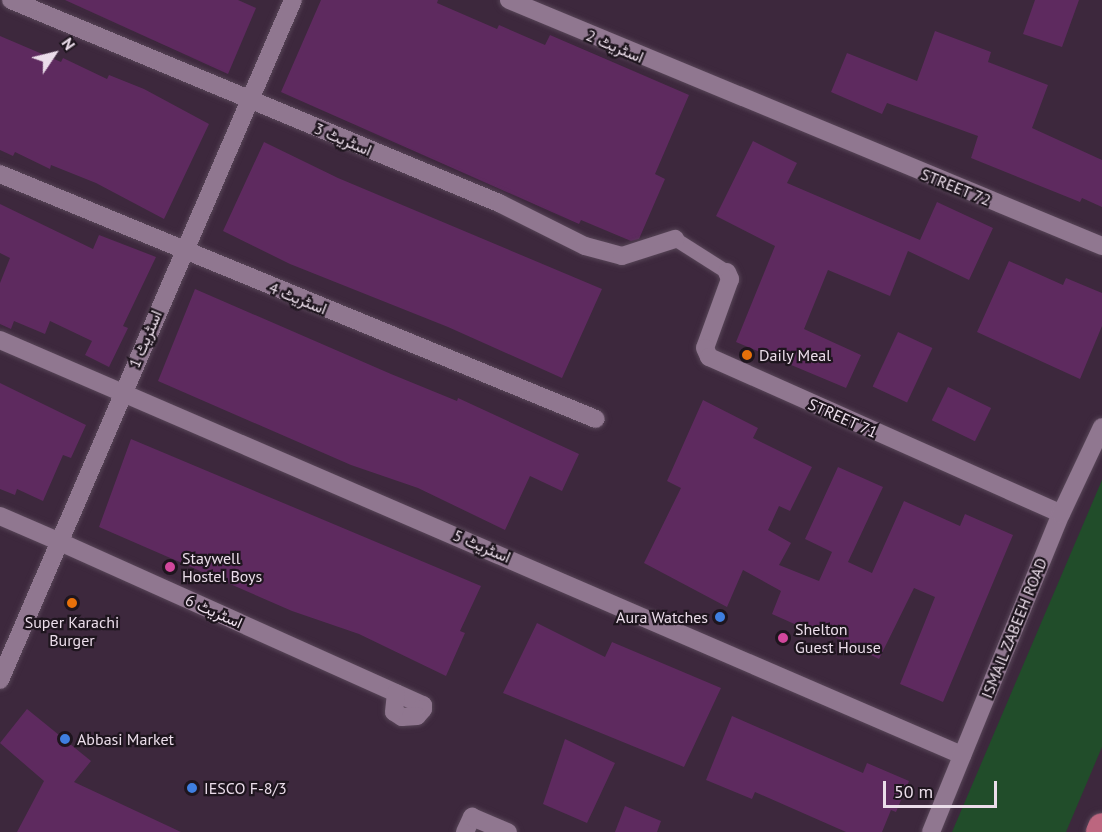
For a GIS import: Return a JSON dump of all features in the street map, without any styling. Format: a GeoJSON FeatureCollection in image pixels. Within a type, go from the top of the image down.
{"type":"FeatureCollection","features":[{"type":"Feature","properties":{"kind":"main road"},"geometry":{"type":"LineString","coordinates":[[1100,832],[1102,827]]}},
{"type":"Feature","properties":{"kind":"street","name":"اسٹریٹ 3"},"geometry":{"type":"LineString","coordinates":[[12,0],[499,203],[585,246],[622,256],[675,239]]}},
{"type":"Feature","properties":{"kind":"street","name":"اسٹریٹ 1"},"geometry":{"type":"LineString","coordinates":[[0,680],[182,251],[293,0]]}},
{"type":"Feature","properties":{"kind":"street","name":"اسٹریٹ 2"},"geometry":{"type":"LineString","coordinates":[[508,0],[809,128]]}},
{"type":"Feature","properties":{"kind":"street","name":"STREET 72"},"geometry":{"type":"LineString","coordinates":[[809,128],[1102,246]]}},
{"type":"Feature","properties":{"kind":"street","name":"اسٹریٹ 4"},"geometry":{"type":"LineString","coordinates":[[0,174],[182,251],[596,419]]}},
{"type":"Feature","properties":{"kind":"street"},"geometry":{"type":"LineString","coordinates":[[675,239],[727,272]]}},
{"type":"Feature","properties":{"kind":"street","name":"STREET 71"},"geometry":{"type":"LineString","coordinates":[[727,272],[730,279],[708,332],[705,348],[709,357],[1061,514]]}},
{"type":"Feature","properties":{"kind":"street","name":"اسٹریٹ 5"},"geometry":{"type":"LineString","coordinates":[[0,340],[123,390],[962,754]]}},
{"type":"Feature","properties":{"kind":"street","name":"ISMAIL ZABEEH ROAD"},"geometry":{"type":"LineString","coordinates":[[931,832],[1061,514],[1102,427]]}},
{"type":"Feature","properties":{"kind":"street","name":"اسٹریٹ 6"},"geometry":{"type":"LineString","coordinates":[[0,516],[396,693]]}},
{"type":"Feature","properties":{"kind":"street"},"geometry":{"type":"LineString","coordinates":[[465,832],[472,817],[498,830]]}},
{"type":"Feature","properties":{"kind":"green space"},"geometry":{"type":"Polygon","coordinates":[[[1102,480],[1102,747],[1066,832],[952,832],[1102,480]]]}},
{"type":"Feature","properties":{"kind":"building"},"geometry":{"type":"Polygon","coordinates":[[[65,0],[238,0],[256,8],[228,74],[65,0]]]}},
{"type":"Feature","properties":{"kind":"building"},"geometry":{"type":"Polygon","coordinates":[[[321,0],[438,0],[437,3],[497,29],[499,25],[545,45],[550,35],[689,95],[655,174],[665,179],[639,239],[631,241],[581,220],[579,224],[281,92],[321,0]]]}},
{"type":"Feature","properties":{"kind":"building"},"geometry":{"type":"Polygon","coordinates":[[[1035,0],[1079,0],[1062,47],[1023,34],[1035,0]]]}},
{"type":"Feature","properties":{"kind":"building"},"geometry":{"type":"Polygon","coordinates":[[[935,31],[991,52],[988,62],[1048,85],[1032,128],[1102,160],[1102,207],[1082,198],[1080,202],[971,158],[978,136],[887,103],[882,114],[831,92],[847,53],[917,81],[935,31]]]}},
{"type":"Feature","properties":{"kind":"building"},"geometry":{"type":"Polygon","coordinates":[[[0,36],[61,62],[63,58],[107,79],[109,75],[144,89],[209,124],[164,219],[96,183],[51,165],[50,169],[15,152],[13,156],[0,150],[0,36]]]}},
{"type":"Feature","properties":{"kind":"building"},"geometry":{"type":"Polygon","coordinates":[[[753,141],[797,163],[787,183],[920,240],[937,202],[993,228],[969,280],[908,251],[890,296],[828,270],[804,329],[861,355],[846,388],[736,342],[775,246],[716,216],[753,141]]]}},
{"type":"Feature","properties":{"kind":"building"},"geometry":{"type":"Polygon","coordinates":[[[264,142],[338,178],[602,289],[562,378],[448,327],[290,264],[223,231],[264,142]]]}},
{"type":"Feature","properties":{"kind":"building"},"geometry":{"type":"Polygon","coordinates":[[[0,204],[93,249],[99,235],[156,257],[123,326],[128,328],[109,367],[85,355],[92,341],[50,321],[45,334],[14,321],[11,329],[0,324],[0,283],[10,258],[0,253],[0,204]]]}},
{"type":"Feature","properties":{"kind":"building"},"geometry":{"type":"Polygon","coordinates":[[[1009,261],[1063,285],[1066,278],[1102,293],[1102,326],[1080,379],[977,332],[1009,261]]]}},
{"type":"Feature","properties":{"kind":"building"},"geometry":{"type":"Polygon","coordinates":[[[195,289],[391,374],[457,401],[458,398],[579,454],[562,491],[530,476],[505,530],[418,488],[351,465],[158,381],[195,289]]]}},
{"type":"Feature","properties":{"kind":"building"},"geometry":{"type":"Polygon","coordinates":[[[898,332],[932,348],[907,402],[873,386],[898,332]]]}},
{"type":"Feature","properties":{"kind":"building"},"geometry":{"type":"Polygon","coordinates":[[[0,383],[86,425],[71,458],[63,455],[43,501],[17,489],[15,495],[0,489],[0,383]]]}},
{"type":"Feature","properties":{"kind":"building"},"geometry":{"type":"Polygon","coordinates":[[[948,387],[991,408],[975,441],[932,420],[948,387]]]}},
{"type":"Feature","properties":{"kind":"building"},"geometry":{"type":"Polygon","coordinates":[[[703,400],[758,428],[753,438],[812,467],[790,511],[779,506],[768,530],[791,543],[779,565],[819,581],[832,552],[805,539],[838,467],[883,487],[848,562],[872,573],[904,501],[960,526],[965,514],[1013,535],[943,702],[900,684],[935,597],[914,588],[879,659],[821,630],[819,635],[772,614],[781,591],[743,570],[727,607],[644,563],[681,488],[667,481],[703,400]]]}},
{"type":"Feature","properties":{"kind":"building"},"geometry":{"type":"Polygon","coordinates":[[[131,439],[481,586],[460,631],[465,633],[446,676],[359,634],[292,611],[99,527],[131,439]]]}},
{"type":"Feature","properties":{"kind":"building"},"geometry":{"type":"Polygon","coordinates":[[[537,623],[605,657],[612,642],[721,688],[684,767],[503,693],[537,623]]]}},
{"type":"Feature","properties":{"kind":"building"},"geometry":{"type":"Polygon","coordinates":[[[27,709],[91,761],[74,782],[181,832],[17,832],[44,781],[0,743],[27,709]]]}},
{"type":"Feature","properties":{"kind":"building"},"geometry":{"type":"Polygon","coordinates":[[[732,716],[863,773],[867,763],[909,781],[896,812],[891,810],[882,832],[846,832],[755,792],[752,799],[706,780],[732,716]]]}},
{"type":"Feature","properties":{"kind":"building"},"geometry":{"type":"Polygon","coordinates":[[[565,739],[615,763],[587,823],[543,804],[565,739]]]}},
{"type":"Feature","properties":{"kind":"building"},"geometry":{"type":"Polygon","coordinates":[[[625,806],[661,821],[657,832],[615,832],[625,806]]]}},
{"type":"Feature","properties":{"kind":"place","name":"Daily Meal"},"geometry":{"type":"Point","coordinates":[747,355]}},
{"type":"Feature","properties":{"kind":"place","name":"Staywell Hostel Boys"},"geometry":{"type":"Point","coordinates":[170,567]}},
{"type":"Feature","properties":{"kind":"place","name":"Super Karachi Burger"},"geometry":{"type":"Point","coordinates":[72,603]}},
{"type":"Feature","properties":{"kind":"place","name":"Aura Watches"},"geometry":{"type":"Point","coordinates":[720,617]}},
{"type":"Feature","properties":{"kind":"place","name":"Shelton Guest House"},"geometry":{"type":"Point","coordinates":[783,638]}},
{"type":"Feature","properties":{"kind":"place","name":"Abbasi Market"},"geometry":{"type":"Point","coordinates":[65,739]}},
{"type":"Feature","properties":{"kind":"place","name":"IESCO F-8/3"},"geometry":{"type":"Point","coordinates":[192,788]}}]}
